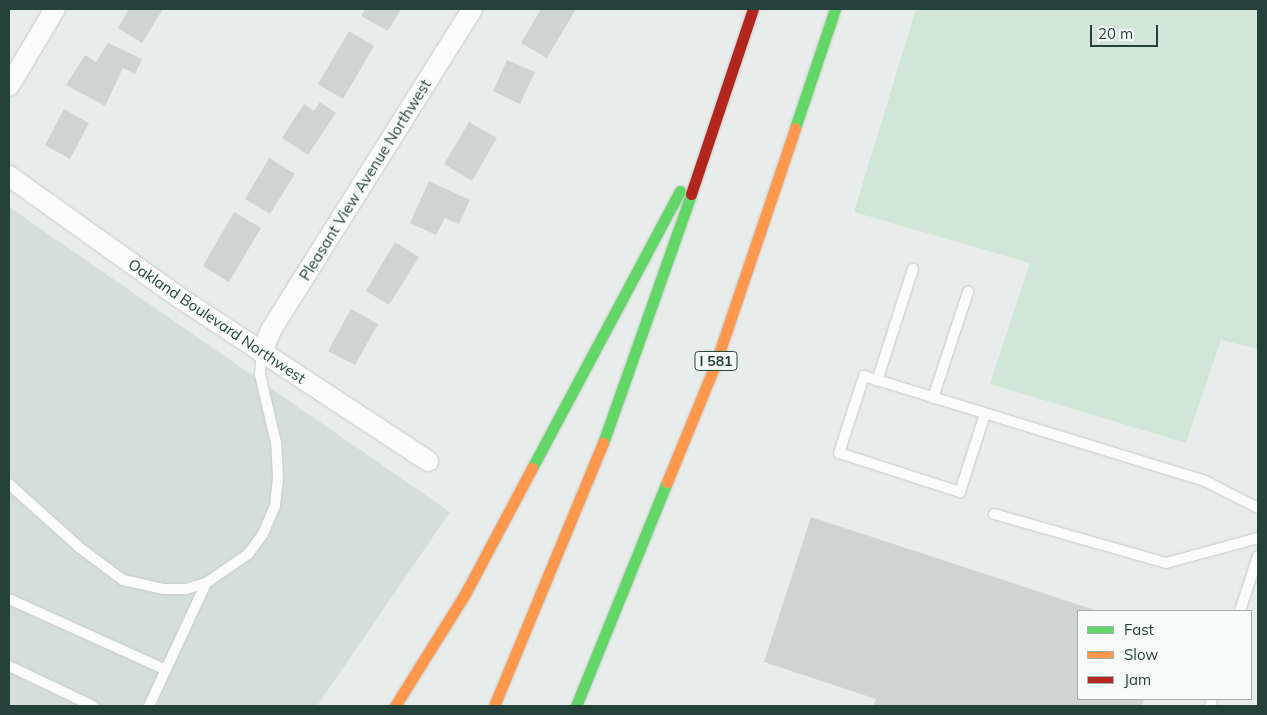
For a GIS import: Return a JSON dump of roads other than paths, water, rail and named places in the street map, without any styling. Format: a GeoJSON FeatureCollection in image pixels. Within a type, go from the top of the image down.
{"type":"FeatureCollection","features":[{"type":"Feature","properties":{"kind":"highway"},"geometry":{"type":"LineString","coordinates":[[494,706],[606,435],[711,138],[754,9]]}},
{"type":"Feature","properties":{"kind":"highway","name":"I 581"},"geometry":{"type":"LineString","coordinates":[[576,706],[715,365],[836,9]]}},
{"type":"Feature","properties":{"kind":"highway"},"geometry":{"type":"LineString","coordinates":[[395,706],[465,594],[543,452],[660,224],[711,138]]}},
{"type":"Feature","properties":{"kind":"street"},"geometry":{"type":"LineString","coordinates":[[9,86],[55,9]]}},
{"type":"Feature","properties":{"kind":"street","name":"Pleasant View Avenue Northwest"},"geometry":{"type":"LineString","coordinates":[[262,353],[271,330],[472,9]]}},
{"type":"Feature","properties":{"kind":"street","name":"Oakland Boulevard Northwest"},"geometry":{"type":"LineString","coordinates":[[9,176],[262,353],[428,461]]}},
{"type":"Feature","properties":{"kind":"lane"},"geometry":{"type":"LineString","coordinates":[[877,381],[913,268]]}},
{"type":"Feature","properties":{"kind":"lane"},"geometry":{"type":"LineString","coordinates":[[933,398],[968,292]]}},
{"type":"Feature","properties":{"kind":"lane"},"geometry":{"type":"LineString","coordinates":[[9,484],[80,548],[123,580],[164,589],[186,589],[206,584],[248,554],[263,534],[275,506],[278,477],[276,443],[260,374],[262,353]]}},
{"type":"Feature","properties":{"kind":"lane"},"geometry":{"type":"LineString","coordinates":[[985,414],[960,492],[839,453],[864,376],[1203,480],[1258,508]]}},
{"type":"Feature","properties":{"kind":"lane"},"geometry":{"type":"LineString","coordinates":[[994,514],[1166,563],[1258,538]]}},
{"type":"Feature","properties":{"kind":"lane"},"geometry":{"type":"LineString","coordinates":[[1240,610],[1258,556]]}},
{"type":"Feature","properties":{"kind":"lane"},"geometry":{"type":"LineString","coordinates":[[149,706],[206,584]]}},
{"type":"Feature","properties":{"kind":"lane"},"geometry":{"type":"LineString","coordinates":[[9,599],[166,670]]}},
{"type":"Feature","properties":{"kind":"lane"},"geometry":{"type":"LineString","coordinates":[[9,666],[93,706]]}}]}
